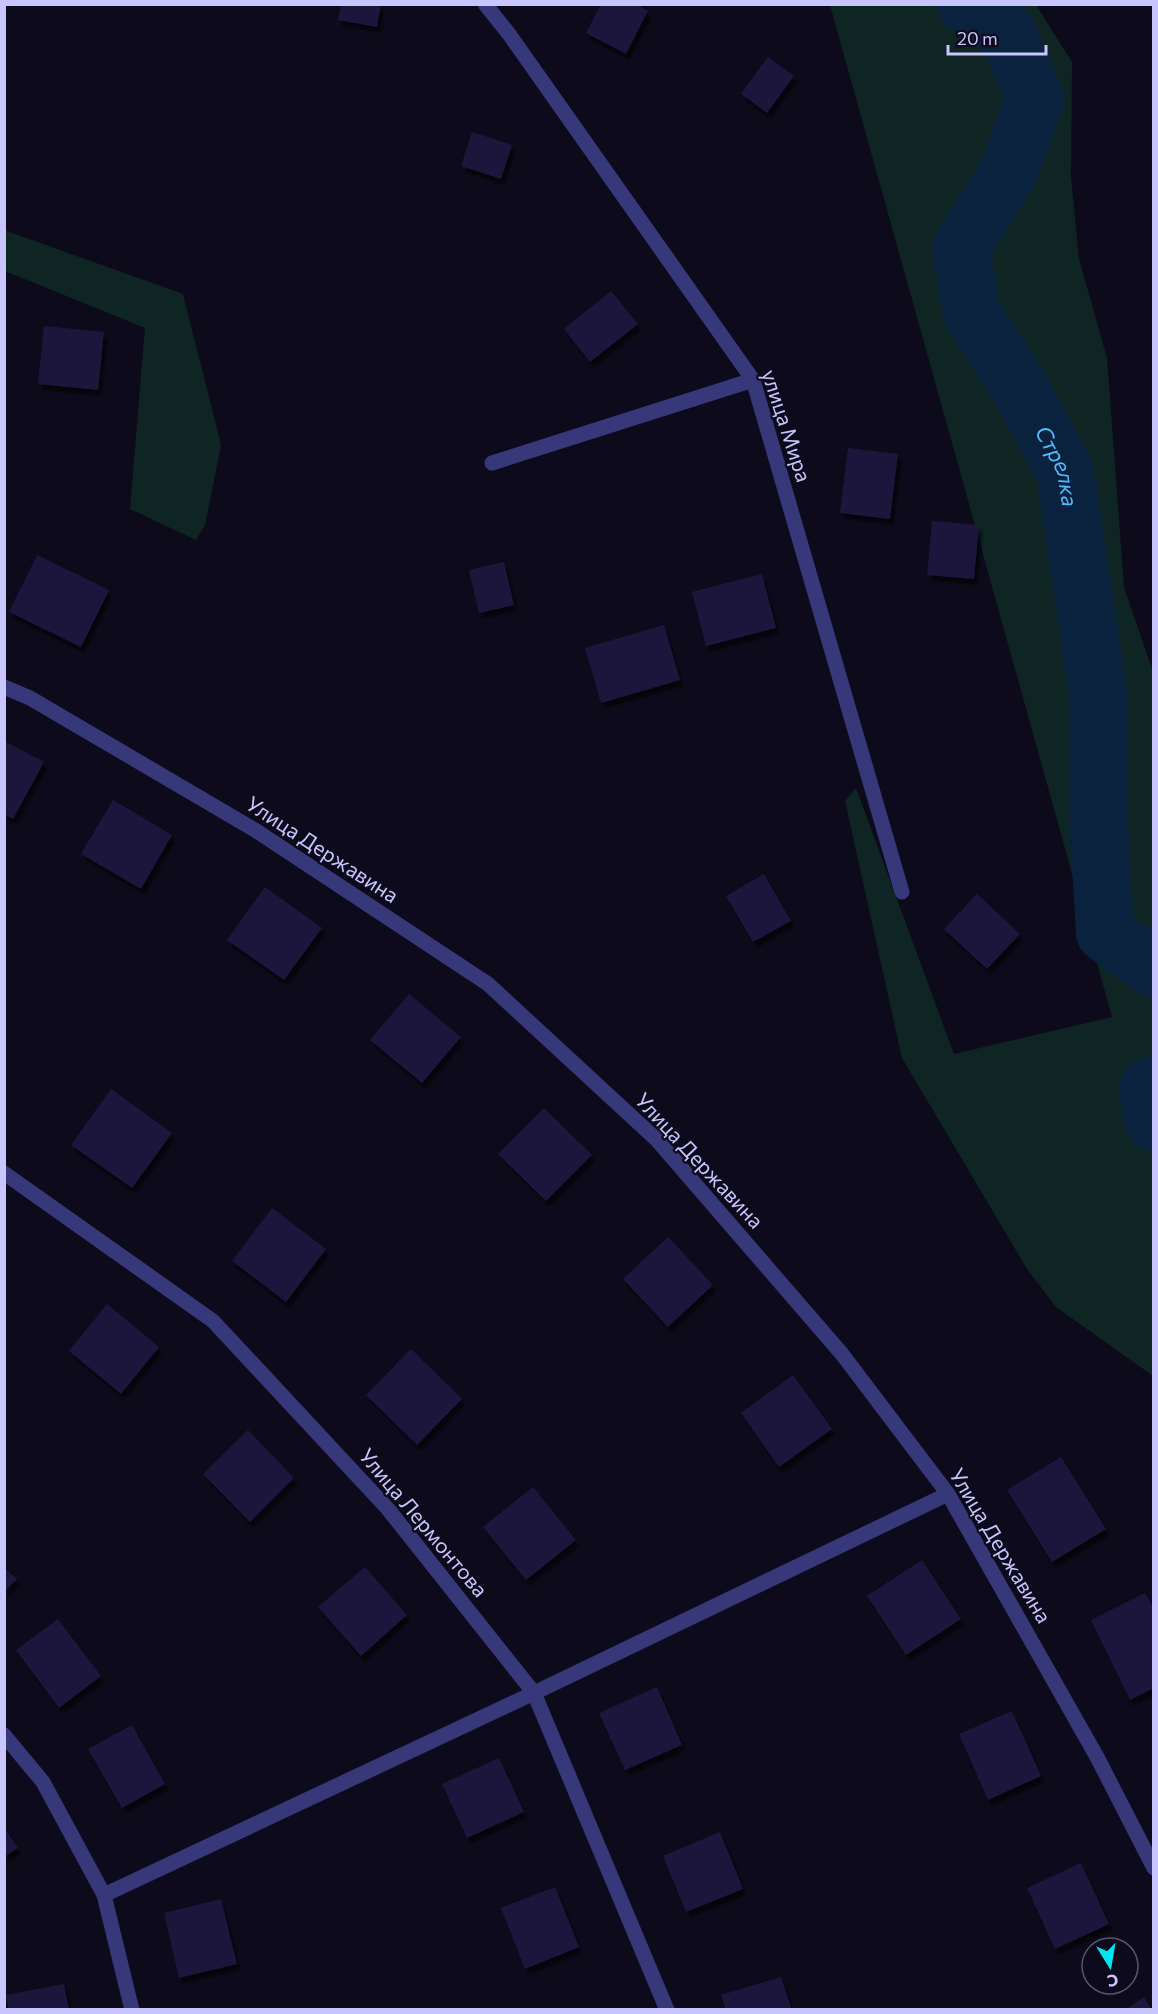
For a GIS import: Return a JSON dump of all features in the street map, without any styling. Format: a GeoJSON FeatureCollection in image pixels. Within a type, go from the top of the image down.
{"type":"FeatureCollection","features":[{"type":"Feature","properties":{"kind":"street","name":"улица Мира"},"geometry":{"type":"LineString","coordinates":[[485,4],[516,44],[753,380],[902,892]]}},
{"type":"Feature","properties":{"kind":"street"},"geometry":{"type":"LineString","coordinates":[[492,463],[753,380]]}},
{"type":"Feature","properties":{"kind":"street","name":"Улица Державина"},"geometry":{"type":"LineString","coordinates":[[4,687],[30,698],[255,830],[488,984],[657,1140],[842,1354],[948,1494],[1097,1757],[1154,1868]]}},
{"type":"Feature","properties":{"kind":"street","name":"Улица Лермонтова"},"geometry":{"type":"LineString","coordinates":[[4,1173],[213,1321],[388,1509],[534,1693],[667,2010]]}},
{"type":"Feature","properties":{"kind":"street"},"geometry":{"type":"LineString","coordinates":[[104,1894],[534,1693],[948,1494]]}},
{"type":"Feature","properties":{"kind":"street"},"geometry":{"type":"LineString","coordinates":[[4,1735],[43,1782],[104,1894],[132,2010]]}},
{"type":"Feature","properties":{"kind":"green space"},"geometry":{"type":"Polygon","coordinates":[[[830,5],[1036,5],[1072,62],[1071,176],[1079,259],[1107,358],[1124,587],[1153,672],[1153,1376],[1056,1307],[1027,1269],[902,1058],[845,801],[856,788],[954,1054],[1112,1017],[830,5]]]}},
{"type":"Feature","properties":{"kind":"green space"},"geometry":{"type":"Polygon","coordinates":[[[4,230],[183,294],[221,445],[205,525],[196,540],[130,509],[145,328],[5,271],[4,230]]]}},
{"type":"Feature","properties":{"kind":"building"},"geometry":{"type":"Polygon","coordinates":[[[341,4],[381,4],[377,27],[338,20],[341,4]]]}},
{"type":"Feature","properties":{"kind":"building"},"geometry":{"type":"Polygon","coordinates":[[[601,4],[636,4],[648,11],[626,54],[586,33],[601,4]]]}},
{"type":"Feature","properties":{"kind":"building"},"geometry":{"type":"Polygon","coordinates":[[[768,57],[794,76],[767,113],[741,94],[768,57]]]}},
{"type":"Feature","properties":{"kind":"building"},"geometry":{"type":"Polygon","coordinates":[[[472,132],[512,145],[501,179],[461,166],[472,132]]]}},
{"type":"Feature","properties":{"kind":"building"},"geometry":{"type":"Polygon","coordinates":[[[611,291],[638,324],[590,362],[564,329],[611,291]]]}},
{"type":"Feature","properties":{"kind":"building"},"geometry":{"type":"Polygon","coordinates":[[[44,326],[104,332],[98,390],[38,384],[44,326]]]}},
{"type":"Feature","properties":{"kind":"building"},"geometry":{"type":"Polygon","coordinates":[[[848,448],[898,454],[890,519],[840,513],[848,448]]]}},
{"type":"Feature","properties":{"kind":"building"},"geometry":{"type":"Polygon","coordinates":[[[932,521],[979,525],[974,579],[927,575],[932,521]]]}},
{"type":"Feature","properties":{"kind":"building"},"geometry":{"type":"Polygon","coordinates":[[[37,555],[109,590],[81,647],[9,612],[37,555]]]}},
{"type":"Feature","properties":{"kind":"building"},"geometry":{"type":"Polygon","coordinates":[[[504,562],[514,605],[479,613],[469,570],[504,562]]]}},
{"type":"Feature","properties":{"kind":"building"},"geometry":{"type":"Polygon","coordinates":[[[762,574],[776,628],[706,646],[692,592],[762,574]]]}},
{"type":"Feature","properties":{"kind":"building"},"geometry":{"type":"Polygon","coordinates":[[[664,625],[680,680],[601,703],[585,648],[664,625]]]}},
{"type":"Feature","properties":{"kind":"building"},"geometry":{"type":"Polygon","coordinates":[[[4,741],[44,762],[13,819],[4,814],[4,741]]]}},
{"type":"Feature","properties":{"kind":"building"},"geometry":{"type":"Polygon","coordinates":[[[113,800],[172,835],[141,889],[81,854],[113,800]]]}},
{"type":"Feature","properties":{"kind":"building"},"geometry":{"type":"Polygon","coordinates":[[[764,874],[791,921],[753,942],[726,896],[764,874]]]}},
{"type":"Feature","properties":{"kind":"building"},"geometry":{"type":"Polygon","coordinates":[[[265,887],[322,928],[284,980],[227,940],[265,887]]]}},
{"type":"Feature","properties":{"kind":"building"},"geometry":{"type":"Polygon","coordinates":[[[977,894],[1020,934],[987,969],[944,929],[977,894]]]}},
{"type":"Feature","properties":{"kind":"building"},"geometry":{"type":"Polygon","coordinates":[[[409,994],[461,1037],[422,1083],[370,1040],[409,994]]]}},
{"type":"Feature","properties":{"kind":"building"},"geometry":{"type":"Polygon","coordinates":[[[111,1089],[172,1133],[132,1188],[71,1145],[111,1089]]]}},
{"type":"Feature","properties":{"kind":"building"},"geometry":{"type":"Polygon","coordinates":[[[544,1108],[592,1155],[546,1201],[498,1154],[544,1108]]]}},
{"type":"Feature","properties":{"kind":"building"},"geometry":{"type":"Polygon","coordinates":[[[272,1208],[326,1249],[286,1302],[232,1261],[272,1208]]]}},
{"type":"Feature","properties":{"kind":"building"},"geometry":{"type":"Polygon","coordinates":[[[668,1237],[713,1285],[668,1327],[623,1279],[668,1237]]]}},
{"type":"Feature","properties":{"kind":"building"},"geometry":{"type":"Polygon","coordinates":[[[107,1304],[159,1347],[121,1394],[69,1351],[107,1304]]]}},
{"type":"Feature","properties":{"kind":"building"},"geometry":{"type":"Polygon","coordinates":[[[411,1349],[462,1399],[417,1445],[366,1395],[411,1349]]]}},
{"type":"Feature","properties":{"kind":"building"},"geometry":{"type":"Polygon","coordinates":[[[793,1375],[832,1429],[779,1467],[741,1413],[793,1375]]]}},
{"type":"Feature","properties":{"kind":"building"},"geometry":{"type":"Polygon","coordinates":[[[248,1430],[294,1478],[250,1522],[203,1474],[248,1430]]]}},
{"type":"Feature","properties":{"kind":"building"},"geometry":{"type":"Polygon","coordinates":[[[1061,1457],[1106,1529],[1052,1562],[1007,1490],[1061,1457]]]}},
{"type":"Feature","properties":{"kind":"building"},"geometry":{"type":"Polygon","coordinates":[[[533,1487],[576,1540],[526,1580],[483,1527],[533,1487]]]}},
{"type":"Feature","properties":{"kind":"building"},"geometry":{"type":"Polygon","coordinates":[[[922,1560],[961,1619],[906,1655],[867,1596],[922,1560]]]}},
{"type":"Feature","properties":{"kind":"building"},"geometry":{"type":"Polygon","coordinates":[[[365,1567],[407,1615],[361,1656],[318,1607],[365,1567]]]}},
{"type":"Feature","properties":{"kind":"building"},"geometry":{"type":"Polygon","coordinates":[[[4,1568],[17,1579],[4,1592],[4,1568]]]}},
{"type":"Feature","properties":{"kind":"building"},"geometry":{"type":"Polygon","coordinates":[[[1145,1593],[1154,1609],[1154,1688],[1130,1700],[1091,1620],[1145,1593]]]}},
{"type":"Feature","properties":{"kind":"building"},"geometry":{"type":"Polygon","coordinates":[[[58,1619],[101,1676],[59,1708],[16,1650],[58,1619]]]}},
{"type":"Feature","properties":{"kind":"building"},"geometry":{"type":"Polygon","coordinates":[[[657,1687],[682,1745],[625,1770],[599,1713],[657,1687]]]}},
{"type":"Feature","properties":{"kind":"building"},"geometry":{"type":"Polygon","coordinates":[[[1012,1711],[1041,1776],[988,1800],[959,1734],[1012,1711]]]}},
{"type":"Feature","properties":{"kind":"building"},"geometry":{"type":"Polygon","coordinates":[[[132,1725],[165,1784],[122,1808],[88,1749],[132,1725]]]}},
{"type":"Feature","properties":{"kind":"building"},"geometry":{"type":"Polygon","coordinates":[[[499,1758],[524,1812],[467,1838],[442,1784],[499,1758]]]}},
{"type":"Feature","properties":{"kind":"building"},"geometry":{"type":"Polygon","coordinates":[[[4,1828],[18,1848],[4,1857],[4,1828]]]}},
{"type":"Feature","properties":{"kind":"building"},"geometry":{"type":"Polygon","coordinates":[[[720,1832],[743,1889],[686,1912],[663,1856],[720,1832]]]}},
{"type":"Feature","properties":{"kind":"building"},"geometry":{"type":"Polygon","coordinates":[[[1081,1863],[1109,1924],[1055,1949],[1027,1888],[1081,1863]]]}},
{"type":"Feature","properties":{"kind":"building"},"geometry":{"type":"Polygon","coordinates":[[[555,1887],[579,1947],[525,1969],[501,1908],[555,1887]]]}},
{"type":"Feature","properties":{"kind":"building"},"geometry":{"type":"Polygon","coordinates":[[[221,1899],[237,1964],[179,1978],[164,1913],[221,1899]]]}},
{"type":"Feature","properties":{"kind":"building"},"geometry":{"type":"Polygon","coordinates":[[[781,1977],[792,2010],[726,2010],[721,1995],[781,1977]]]}},
{"type":"Feature","properties":{"kind":"building"},"geometry":{"type":"Polygon","coordinates":[[[64,1984],[69,2010],[9,2010],[6,1995],[64,1984]]]}},
{"type":"Feature","properties":{"kind":"building"},"geometry":{"type":"Polygon","coordinates":[[[1144,1997],[1152,2010],[1125,2010],[1144,1997]]]}},
{"type":"Feature","properties":{"kind":"waterway","name":"Стрелка"},"geometry":{"type":"LineString","coordinates":[[966,4],[1006,31],[1035,98],[1009,171],[961,249],[972,314],[1017,383],[1065,471],[1099,699],[1099,831],[1105,933],[1154,969]]}},
{"type":"Feature","properties":{"kind":"waterway","name":"Стрелка"},"geometry":{"type":"LineString","coordinates":[[1154,1085],[1148,1088],[1154,1122]]}}]}
